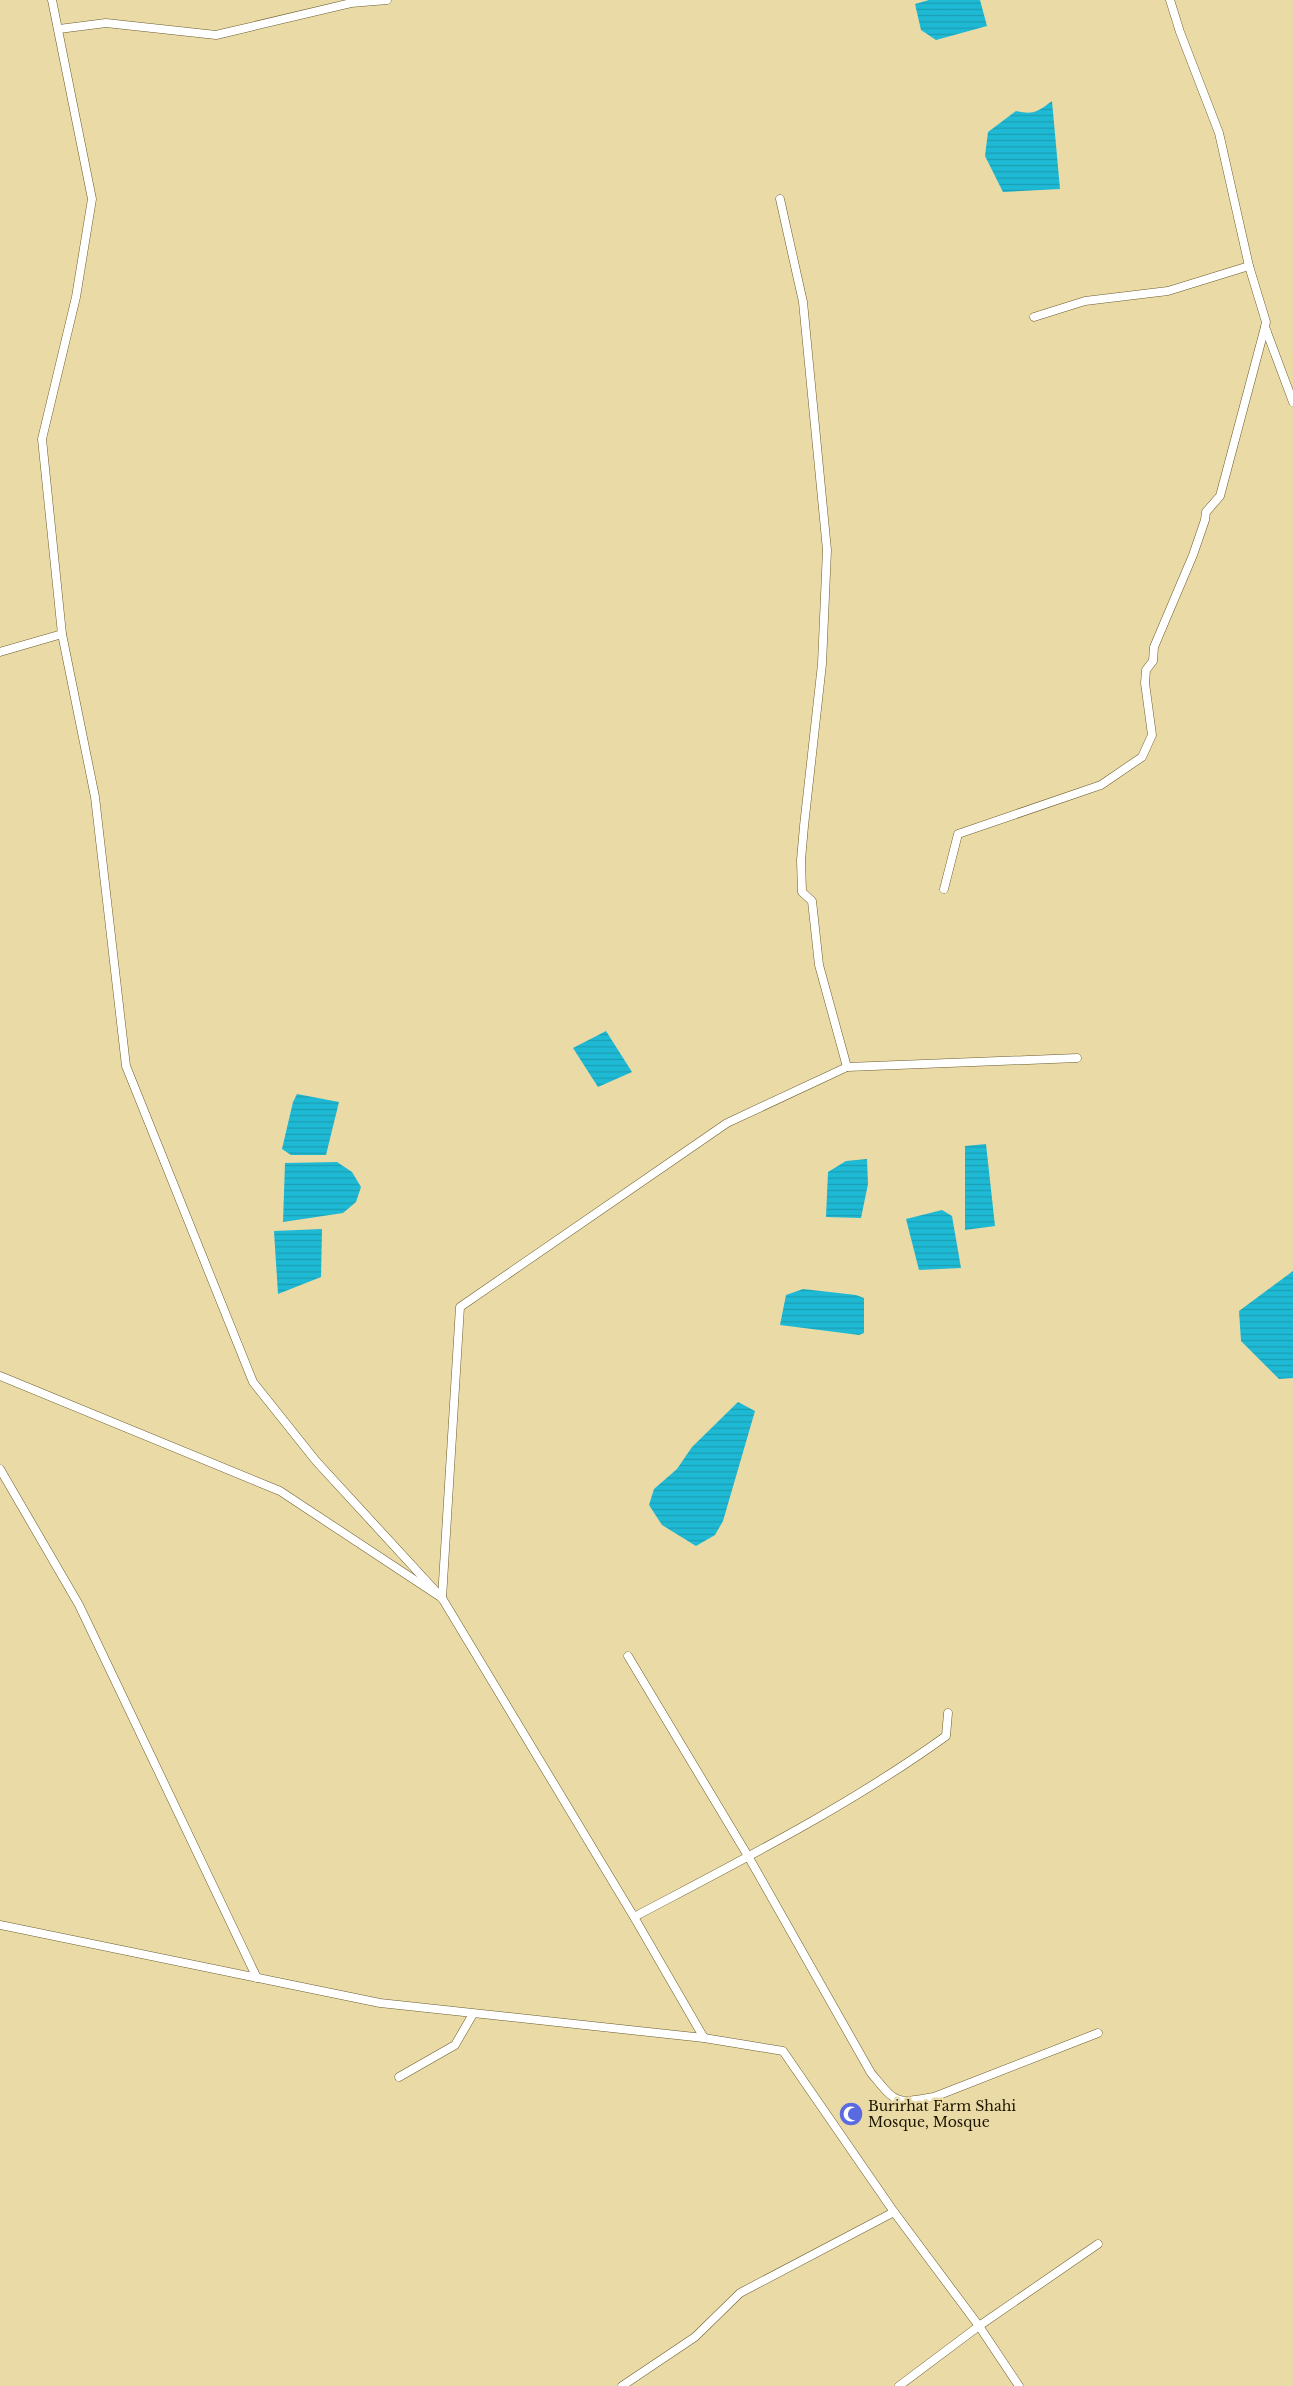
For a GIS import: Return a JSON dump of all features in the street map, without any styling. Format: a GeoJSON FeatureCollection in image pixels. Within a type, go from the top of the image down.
{"type":"FeatureCollection","features":[{"type":"Feature","properties":{"kind":"street"},"geometry":{"type":"LineString","coordinates":[[52,0],[92,199],[76,297],[42,439],[62,634],[95,797],[126,1066],[254,1382],[316,1461],[442,1598],[634,1917],[704,2038]]}},
{"type":"Feature","properties":{"kind":"street"},"geometry":{"type":"LineString","coordinates":[[59,29],[106,23],[216,35],[352,3],[387,0]]}},
{"type":"Feature","properties":{"kind":"street"},"geometry":{"type":"LineString","coordinates":[[1170,0],[1180,32],[1219,133],[1249,266],[1266,327],[1293,402]]}},
{"type":"Feature","properties":{"kind":"street"},"geometry":{"type":"LineString","coordinates":[[780,199],[803,302],[827,550],[822,664],[801,860],[802,892],[812,901],[819,965],[847,1067]]}},
{"type":"Feature","properties":{"kind":"street"},"geometry":{"type":"LineString","coordinates":[[1034,317],[1085,301],[1168,291],[1249,266]]}},
{"type":"Feature","properties":{"kind":"street"},"geometry":{"type":"LineString","coordinates":[[944,889],[958,834],[1101,785],[1142,757],[1152,735],[1145,682],[1146,670],[1153,661],[1154,647],[1193,555],[1206,512],[1220,496],[1266,327]]}},
{"type":"Feature","properties":{"kind":"street"},"geometry":{"type":"LineString","coordinates":[[0,652],[62,634]]}},
{"type":"Feature","properties":{"kind":"street"},"geometry":{"type":"LineString","coordinates":[[442,1598],[460,1307],[727,1124],[847,1067],[1077,1058]]}},
{"type":"Feature","properties":{"kind":"street"},"geometry":{"type":"LineString","coordinates":[[0,1376],[280,1491],[442,1598]]}},
{"type":"Feature","properties":{"kind":"street"},"geometry":{"type":"LineString","coordinates":[[0,1469],[79,1605],[257,1978]]}},
{"type":"Feature","properties":{"kind":"street"},"geometry":{"type":"LineString","coordinates":[[628,1656],[748,1856],[872,2073],[892,2098],[906,2102],[934,2097],[1098,2033]]}},
{"type":"Feature","properties":{"kind":"street"},"geometry":{"type":"LineString","coordinates":[[634,1917],[748,1856],[906,1765],[946,1736],[948,1713]]}},
{"type":"Feature","properties":{"kind":"street"},"geometry":{"type":"LineString","coordinates":[[0,1925],[380,2003],[704,2038],[783,2052],[894,2212],[979,2326],[1019,2386]]}},
{"type":"Feature","properties":{"kind":"street"},"geometry":{"type":"LineString","coordinates":[[399,2077],[455,2044],[473,2014]]}},
{"type":"Feature","properties":{"kind":"street"},"geometry":{"type":"LineString","coordinates":[[622,2386],[695,2338],[740,2293],[894,2212]]}},
{"type":"Feature","properties":{"kind":"street"},"geometry":{"type":"LineString","coordinates":[[899,2386],[979,2326],[1098,2244]]}},
{"type":"Feature","properties":{"kind":"water"},"geometry":{"type":"Polygon","coordinates":[[[929,0],[980,0],[987,26],[936,40],[921,30],[915,4],[929,0]]]}},
{"type":"Feature","properties":{"kind":"water"},"geometry":{"type":"Polygon","coordinates":[[[1052,101],[1060,189],[1003,192],[985,156],[988,132],[1016,111],[1035,112],[1052,101]]]}},
{"type":"Feature","properties":{"kind":"water"},"geometry":{"type":"Polygon","coordinates":[[[606,1031],[632,1072],[598,1087],[573,1048],[606,1031]]]}},
{"type":"Feature","properties":{"kind":"water"},"geometry":{"type":"Polygon","coordinates":[[[297,1094],[339,1102],[326,1155],[291,1155],[282,1149],[293,1102],[297,1094]]]}},
{"type":"Feature","properties":{"kind":"water"},"geometry":{"type":"Polygon","coordinates":[[[986,1144],[995,1226],[965,1230],[965,1146],[986,1144]]]}},
{"type":"Feature","properties":{"kind":"water"},"geometry":{"type":"Polygon","coordinates":[[[867,1159],[868,1184],[861,1218],[826,1217],[828,1172],[846,1161],[867,1159]]]}},
{"type":"Feature","properties":{"kind":"water"},"geometry":{"type":"Polygon","coordinates":[[[337,1162],[352,1172],[361,1187],[356,1202],[343,1213],[283,1222],[285,1163],[337,1162]]]}},
{"type":"Feature","properties":{"kind":"water"},"geometry":{"type":"Polygon","coordinates":[[[942,1210],[952,1216],[961,1268],[919,1270],[906,1219],[942,1210]]]}},
{"type":"Feature","properties":{"kind":"water"},"geometry":{"type":"Polygon","coordinates":[[[322,1229],[321,1277],[278,1294],[274,1231],[322,1229]]]}},
{"type":"Feature","properties":{"kind":"water"},"geometry":{"type":"Polygon","coordinates":[[[1293,1271],[1293,1378],[1279,1379],[1241,1341],[1239,1311],[1293,1271]]]}},
{"type":"Feature","properties":{"kind":"water"},"geometry":{"type":"Polygon","coordinates":[[[803,1289],[856,1295],[864,1298],[864,1333],[859,1335],[780,1325],[786,1295],[803,1289]]]}},
{"type":"Feature","properties":{"kind":"water"},"geometry":{"type":"Polygon","coordinates":[[[738,1402],[755,1411],[723,1521],[715,1535],[696,1546],[662,1525],[649,1505],[654,1489],[677,1469],[692,1447],[738,1402]]]}},
{"type":"Feature","properties":{"kind":"place","name":"Burirhat Farm Shahi Mosque, Mosque"},"geometry":{"type":"Point","coordinates":[851,2114]}}]}
